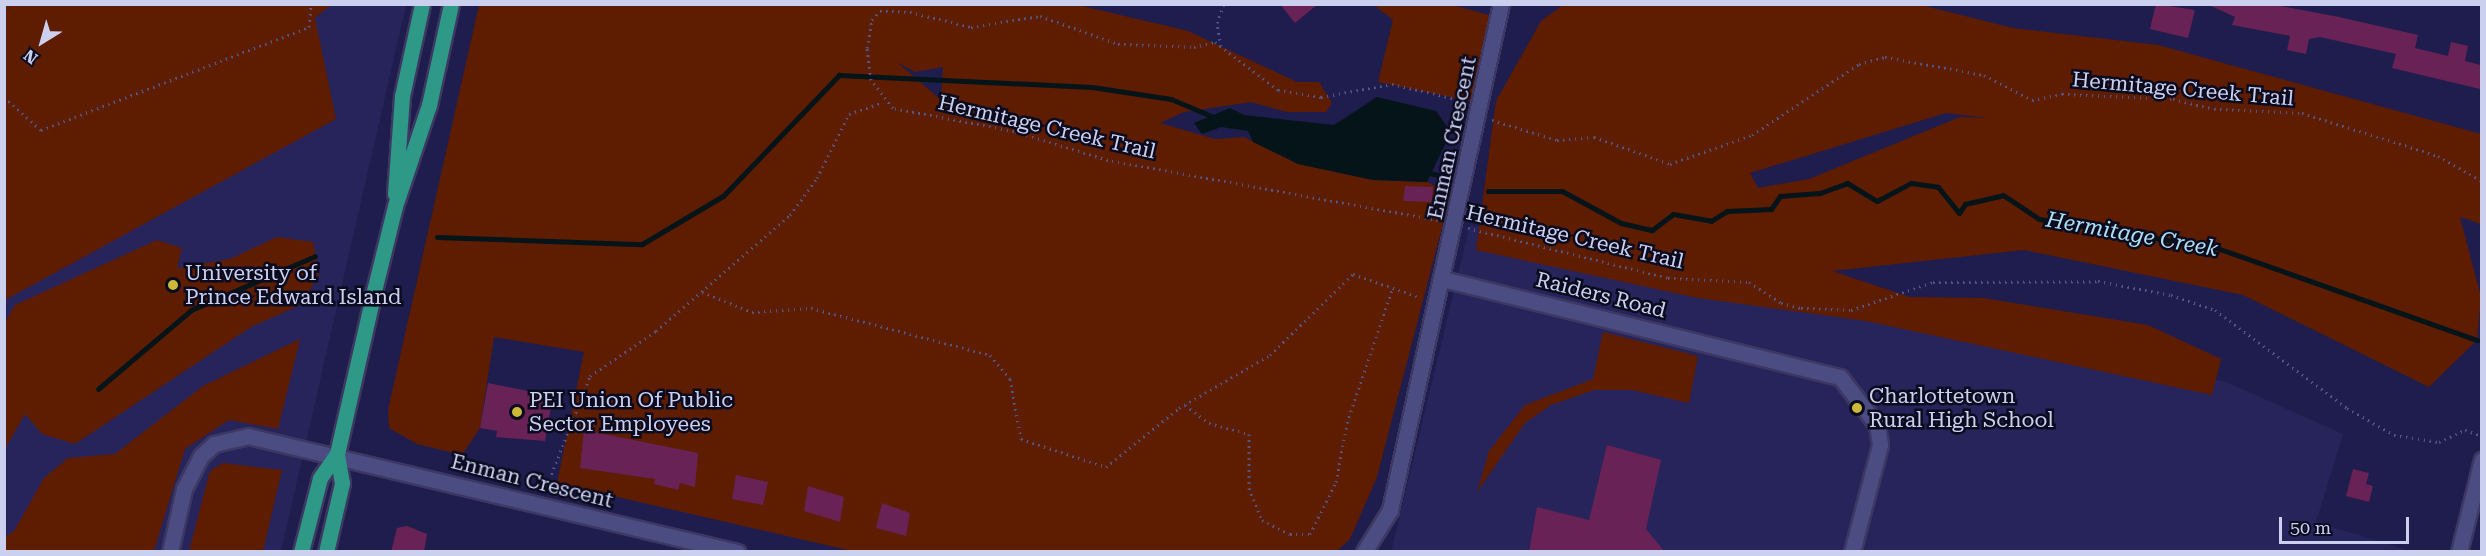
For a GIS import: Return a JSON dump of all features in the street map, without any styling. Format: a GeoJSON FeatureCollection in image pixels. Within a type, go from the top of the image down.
{"type":"FeatureCollection","features":[{"type":"Feature","properties":{"kind":"main road"},"geometry":{"type":"LineString","coordinates":[[395,206],[402,96],[422,4]]}},
{"type":"Feature","properties":{"kind":"main road"},"geometry":{"type":"LineString","coordinates":[[301,552],[320,478],[337,454],[395,206],[429,105],[451,4]]}},
{"type":"Feature","properties":{"kind":"main road"},"geometry":{"type":"LineString","coordinates":[[326,552],[342,483],[337,454]]}},
{"type":"Feature","properties":{"kind":"street","name":"Enman Crescent"},"geometry":{"type":"LineString","coordinates":[[1443,279],[1501,4]]}},
{"type":"Feature","properties":{"kind":"street"},"geometry":{"type":"LineString","coordinates":[[1364,552],[1390,510],[1443,279]]}},
{"type":"Feature","properties":{"kind":"street","name":"Raiders Road"},"geometry":{"type":"LineString","coordinates":[[1443,279],[1840,377],[1877,425],[1880,445],[1852,552]]}},
{"type":"Feature","properties":{"kind":"street","name":"Enman Crescent"},"geometry":{"type":"LineString","coordinates":[[170,552],[191,472],[214,444],[248,436],[337,454],[540,506],[737,552]]}},
{"type":"Feature","properties":{"kind":"street"},"geometry":{"type":"LineString","coordinates":[[2459,552],[2481,460]]}},
{"type":"Feature","properties":{"kind":"path"},"geometry":{"type":"LineString","coordinates":[[4,97],[41,130],[309,27],[311,4]]}},
{"type":"Feature","properties":{"kind":"path"},"geometry":{"type":"LineString","coordinates":[[1221,46],[1217,23],[1224,4]]}},
{"type":"Feature","properties":{"kind":"path"},"geometry":{"type":"LineString","coordinates":[[540,506],[590,376],[702,292],[790,215],[849,114],[883,102],[871,80],[867,48],[872,20],[880,11],[971,27],[1040,16],[1118,44],[1194,47],[1215,42],[1278,90],[1321,97],[1392,84],[1471,104]]}},
{"type":"Feature","properties":{"kind":"path","name":"Hermitage Creek Trail"},"geometry":{"type":"LineString","coordinates":[[1486,116],[1510,128],[1557,140],[1594,137],[1670,164],[1752,135],[1859,64],[1885,57],[1984,75],[2032,100],[2062,94],[2174,99],[2214,109],[2302,113],[2438,156],[2481,181]]}},
{"type":"Feature","properties":{"kind":"path","name":"Hermitage Creek Trail"},"geometry":{"type":"LineString","coordinates":[[883,102],[893,108],[1014,131],[1108,160],[1444,221]]}},
{"type":"Feature","properties":{"kind":"path","name":"Hermitage Creek Trail"},"geometry":{"type":"LineString","coordinates":[[1464,227],[1668,278],[1749,282],[1781,303],[1801,308],[1851,310],[1933,282],[2098,281],[2171,296],[2216,310],[2347,408],[2394,435],[2439,442],[2465,430],[2481,436]]}},
{"type":"Feature","properties":{"kind":"path"},"geometry":{"type":"LineString","coordinates":[[702,292],[752,312],[810,309],[990,356],[1010,379],[1021,439],[1106,467],[1185,405],[1270,355],[1353,274],[1392,290],[1437,302]]}},
{"type":"Feature","properties":{"kind":"path"},"geometry":{"type":"LineString","coordinates":[[1185,405],[1209,423],[1249,434],[1250,488],[1262,520],[1290,534],[1310,534],[1336,482],[1347,423],[1392,290]]}},
{"type":"Feature","properties":{"kind":"shaded area","name":"University of Prince Edward Island"},"geometry":{"type":"Polygon","coordinates":[[[4,5],[406,5],[281,551],[5,551],[4,5]]]}},
{"type":"Feature","properties":{"kind":"shaded area"},"geometry":{"type":"Polygon","coordinates":[[[4,5],[331,5],[315,18],[336,119],[5,300],[4,5]]]}},
{"type":"Feature","properties":{"kind":"shaded area"},"geometry":{"type":"Polygon","coordinates":[[[479,5],[1078,5],[1188,31],[1297,82],[1319,82],[1332,103],[1326,112],[1287,112],[1251,102],[1184,112],[1160,123],[1215,139],[1244,137],[1298,164],[1373,180],[1427,182],[1451,193],[1377,477],[1350,539],[1337,551],[852,551],[557,483],[584,352],[494,337],[480,428],[462,455],[417,444],[389,428],[388,410],[479,5]],[[897,62],[941,100],[943,67],[915,72],[897,62]]]}},
{"type":"Feature","properties":{"kind":"shaded area"},"geometry":{"type":"Polygon","coordinates":[[[1374,5],[1452,5],[1489,15],[1474,102],[1378,82],[1393,20],[1374,5]]]}},
{"type":"Feature","properties":{"kind":"shaded area"},"geometry":{"type":"Polygon","coordinates":[[[1563,5],[1921,5],[2013,28],[2158,45],[2481,134],[2481,224],[2460,217],[2481,297],[2477,340],[2429,387],[2243,295],[2024,250],[1832,271],[1910,297],[1983,298],[2148,325],[2221,359],[2212,395],[1866,321],[1698,298],[1476,250],[1496,101],[1541,21],[1563,5]],[[1946,113],[1750,173],[1758,188],[1809,179],[1960,117],[1988,118],[1946,113]]]}},
{"type":"Feature","properties":{"kind":"shaded area"},"geometry":{"type":"Polygon","coordinates":[[[1377,97],[1436,111],[1451,132],[1427,182],[1373,180],[1298,164],[1253,142],[1248,131],[1221,127],[1202,134],[1194,123],[1230,108],[1244,115],[1334,125],[1377,97]]]}},
{"type":"Feature","properties":{"kind":"shaded area","name":"Charlottetown Rural High School"},"geometry":{"type":"Polygon","coordinates":[[[1470,225],[1808,297],[1852,299],[2226,382],[2343,434],[2316,522],[2413,552],[1391,552],[1470,225]]]}},
{"type":"Feature","properties":{"kind":"shaded area"},"geometry":{"type":"Polygon","coordinates":[[[277,237],[313,242],[319,274],[302,304],[251,327],[75,444],[42,434],[25,414],[5,449],[5,322],[15,305],[157,240],[182,248],[177,268],[230,259],[277,237]]]}},
{"type":"Feature","properties":{"kind":"shaded area"},"geometry":{"type":"Polygon","coordinates":[[[1603,332],[1698,356],[1689,403],[1632,390],[1594,390],[1551,405],[1525,423],[1477,492],[1489,451],[1525,405],[1593,379],[1603,332]]]}},
{"type":"Feature","properties":{"kind":"shaded area"},"geometry":{"type":"Polygon","coordinates":[[[300,339],[278,429],[229,420],[185,449],[154,551],[5,551],[5,537],[14,531],[44,478],[68,458],[115,454],[203,386],[300,339]]]}},
{"type":"Feature","properties":{"kind":"shaded area"},"geometry":{"type":"Polygon","coordinates":[[[223,463],[282,470],[263,551],[189,551],[210,471],[223,463]]]}},
{"type":"Feature","properties":{"kind":"building"},"geometry":{"type":"Polygon","coordinates":[[[1280,4],[1318,4],[1295,23],[1280,4]]]}},
{"type":"Feature","properties":{"kind":"building"},"geometry":{"type":"Polygon","coordinates":[[[2156,4],[2195,10],[2188,38],[2150,29],[2156,4]]]}},
{"type":"Feature","properties":{"kind":"building"},"geometry":{"type":"Polygon","coordinates":[[[2207,4],[2270,4],[2339,17],[2418,35],[2415,48],[2448,56],[2451,42],[2468,46],[2465,61],[2481,65],[2480,89],[2392,68],[2396,54],[2320,37],[2309,39],[2306,54],[2287,50],[2290,36],[2232,25],[2235,17],[2207,4]]]}},
{"type":"Feature","properties":{"kind":"building"},"geometry":{"type":"Polygon","coordinates":[[[1405,186],[1433,187],[1432,202],[1403,201],[1405,186]]]}},
{"type":"Feature","properties":{"kind":"building","name":"PEI Union Of Public Sector Employees"},"geometry":{"type":"Polygon","coordinates":[[[488,383],[553,396],[545,441],[496,437],[497,431],[480,428],[488,383]]]}},
{"type":"Feature","properties":{"kind":"building"},"geometry":{"type":"Polygon","coordinates":[[[584,430],[698,453],[695,487],[680,483],[678,490],[654,484],[655,479],[580,468],[584,430]]]}},
{"type":"Feature","properties":{"kind":"building"},"geometry":{"type":"Polygon","coordinates":[[[1607,445],[1661,460],[1646,529],[1665,552],[1529,552],[1537,507],[1589,520],[1607,445]]]}},
{"type":"Feature","properties":{"kind":"building"},"geometry":{"type":"Polygon","coordinates":[[[2353,469],[2369,473],[2366,484],[2373,486],[2369,502],[2346,496],[2353,469]]]}},
{"type":"Feature","properties":{"kind":"building"},"geometry":{"type":"Polygon","coordinates":[[[736,475],[768,482],[763,505],[732,499],[736,475]]]}},
{"type":"Feature","properties":{"kind":"building"},"geometry":{"type":"Polygon","coordinates":[[[808,486],[844,497],[840,522],[804,511],[808,486]]]}},
{"type":"Feature","properties":{"kind":"building"},"geometry":{"type":"Polygon","coordinates":[[[882,503],[910,513],[906,536],[876,528],[882,503]]]}},
{"type":"Feature","properties":{"kind":"building"},"geometry":{"type":"Polygon","coordinates":[[[407,526],[427,534],[424,552],[391,552],[397,528],[407,526]]]}},
{"type":"Feature","properties":{"kind":"waterway"},"geometry":{"type":"LineString","coordinates":[[437,237],[642,244],[723,196],[839,75],[1092,87],[1171,99],[1211,116]]}},
{"type":"Feature","properties":{"kind":"waterway"},"geometry":{"type":"LineString","coordinates":[[1426,172],[1446,177]]}},
{"type":"Feature","properties":{"kind":"waterway","name":"Hermitage Creek"},"geometry":{"type":"LineString","coordinates":[[1488,191],[1562,191],[1621,223],[1652,230],[1673,214],[1711,221],[1727,211],[1771,209],[1780,196],[1820,193],[1847,183],[1877,201],[1911,183],[1938,187],[1959,213],[1965,204],[2003,195],[2039,219],[2217,248],[2477,340]]}},
{"type":"Feature","properties":{"kind":"waterway"},"geometry":{"type":"LineString","coordinates":[[98,389],[191,310],[315,256]]}},
{"type":"Feature","properties":{"kind":"place","name":"University of Prince Edward Island"},"geometry":{"type":"Point","coordinates":[173,285]}},
{"type":"Feature","properties":{"kind":"place","name":"Charlottetown Rural High School"},"geometry":{"type":"Point","coordinates":[1857,408]}},
{"type":"Feature","properties":{"kind":"place","name":"PEI Union Of Public Sector Employees"},"geometry":{"type":"Point","coordinates":[517,412]}}]}
